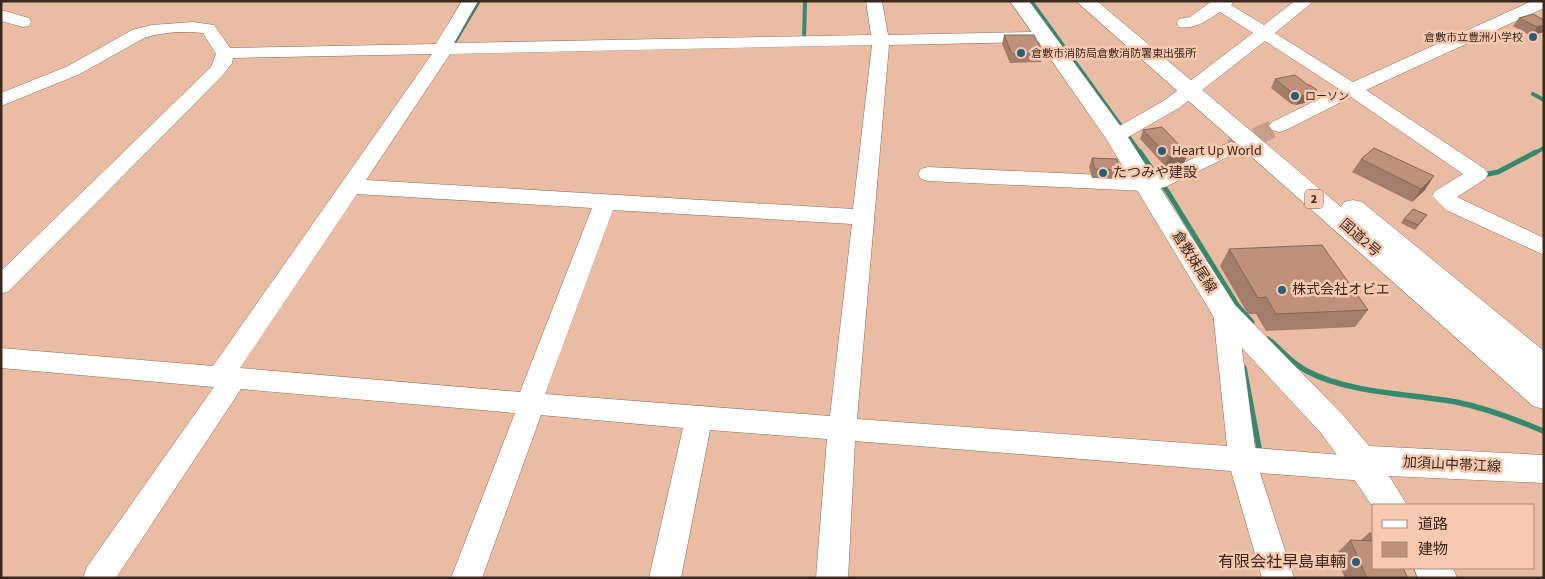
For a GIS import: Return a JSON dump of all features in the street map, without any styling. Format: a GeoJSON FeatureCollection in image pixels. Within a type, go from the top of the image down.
{"type":"FeatureCollection","features":[{"type":"Feature","properties":{"kind":"main road","name":"倉敷妹尾線"},"geometry":{"type":"LineString","coordinates":[[1019,1],[1121,132],[1156,182],[1225,312],[1332,424],[1389,504]]}},
{"type":"Feature","properties":{"kind":"main road","name":"国道2号"},"geometry":{"type":"LineString","coordinates":[[1085,1],[1196,86],[1544,368]]}},
{"type":"Feature","properties":{"kind":"main road","name":"国道2号"},"geometry":{"type":"LineString","coordinates":[[1107,1],[1196,86],[1544,397]]}},
{"type":"Feature","properties":{"kind":"main road","name":"加須山中帯江線"},"geometry":{"type":"LineString","coordinates":[[1363,465],[1544,469]]}},
{"type":"Feature","properties":{"kind":"street"},"geometry":{"type":"LineString","coordinates":[[98,578],[226,378],[441,55],[470,1]]}},
{"type":"Feature","properties":{"kind":"street"},"geometry":{"type":"LineString","coordinates":[[832,578],[842,429],[862,217],[885,41],[874,1]]}},
{"type":"Feature","properties":{"kind":"street"},"geometry":{"type":"LineString","coordinates":[[1121,132],[1172,104],[1306,1]]}},
{"type":"Feature","properties":{"kind":"street"},"geometry":{"type":"LineString","coordinates":[[1279,126],[1354,88],[1544,2]]}},
{"type":"Feature","properties":{"kind":"street"},"geometry":{"type":"LineString","coordinates":[[1185,22],[1195,21],[1222,3],[1264,34],[1354,88],[1478,174],[1443,196],[1454,205],[1544,247]]}},
{"type":"Feature","properties":{"kind":"street"},"geometry":{"type":"LineString","coordinates":[[1,15],[23,22]]}},
{"type":"Feature","properties":{"kind":"street"},"geometry":{"type":"LineString","coordinates":[[1,100],[74,70],[138,34],[152,30],[193,27],[208,30],[213,34],[225,54],[223,63],[218,71],[1,285]]}},
{"type":"Feature","properties":{"kind":"street"},"geometry":{"type":"LineString","coordinates":[[225,54],[446,47],[1046,37]]}},
{"type":"Feature","properties":{"kind":"street"},"geometry":{"type":"LineString","coordinates":[[928,174],[1156,182],[1231,148]]}},
{"type":"Feature","properties":{"kind":"street"},"geometry":{"type":"LineString","coordinates":[[355,185],[362,188],[862,217]]}},
{"type":"Feature","properties":{"kind":"street"},"geometry":{"type":"LineString","coordinates":[[466,578],[605,202]]}},
{"type":"Feature","properties":{"kind":"street"},"geometry":{"type":"LineString","coordinates":[[1225,312],[1251,465],[1278,578]]}},
{"type":"Feature","properties":{"kind":"street"},"geometry":{"type":"LineString","coordinates":[[1,358],[1251,465],[1363,465]]}},
{"type":"Feature","properties":{"kind":"street"},"geometry":{"type":"LineString","coordinates":[[665,578],[699,418]]}},
{"type":"Feature","properties":{"kind":"building"},"geometry":{"type":"Polygon","coordinates":[[[1533,14],[1544,20],[1544,25],[1537,27],[1519,18],[1533,14]]]}},
{"type":"Feature","properties":{"kind":"building"},"geometry":{"type":"Polygon","coordinates":[[[1004,35],[1034,35],[1043,53],[1012,54],[1004,35]]]}},
{"type":"Feature","properties":{"kind":"building"},"geometry":{"type":"Polygon","coordinates":[[[1295,75],[1317,90],[1310,91],[1313,94],[1295,95],[1275,79],[1295,75]]]}},
{"type":"Feature","properties":{"kind":"building"},"geometry":{"type":"Polygon","coordinates":[[[1162,127],[1188,154],[1169,157],[1143,130],[1162,127]]]}},
{"type":"Feature","properties":{"kind":"building"},"geometry":{"type":"Polygon","coordinates":[[[1374,148],[1434,176],[1421,189],[1361,159],[1374,148]]]}},
{"type":"Feature","properties":{"kind":"building"},"geometry":{"type":"Polygon","coordinates":[[[1092,158],[1117,159],[1120,170],[1095,169],[1092,158]]]}},
{"type":"Feature","properties":{"kind":"building"},"geometry":{"type":"Polygon","coordinates":[[[1413,209],[1427,215],[1418,225],[1404,219],[1413,209]]]}},
{"type":"Feature","properties":{"kind":"building"},"geometry":{"type":"Polygon","coordinates":[[[1322,245],[1368,310],[1276,314],[1266,297],[1258,298],[1229,249],[1322,245]]]}},
{"type":"Feature","properties":{"kind":"building"},"geometry":{"type":"Polygon","coordinates":[[[1350,540],[1372,541],[1372,569],[1404,569],[1408,578],[1367,578],[1350,540]]]}},
{"type":"Feature","properties":{"kind":"waterway"},"geometry":{"type":"LineString","coordinates":[[451,48],[479,1]]}},
{"type":"Feature","properties":{"kind":"waterway"},"geometry":{"type":"LineString","coordinates":[[804,39],[805,1]]}},
{"type":"Feature","properties":{"kind":"waterway"},"geometry":{"type":"LineString","coordinates":[[1031,1],[1141,154]]}},
{"type":"Feature","properties":{"kind":"waterway"},"geometry":{"type":"LineString","coordinates":[[1533,94],[1544,100]]}},
{"type":"Feature","properties":{"kind":"waterway"},"geometry":{"type":"LineString","coordinates":[[1533,154],[1544,148]]}},
{"type":"Feature","properties":{"kind":"waterway"},"geometry":{"type":"LineString","coordinates":[[1140,152],[1169,194],[1237,305],[1252,322]]}},
{"type":"Feature","properties":{"kind":"waterway"},"geometry":{"type":"LineString","coordinates":[[1483,175],[1498,172],[1536,152]]}},
{"type":"Feature","properties":{"kind":"waterway"},"geometry":{"type":"LineString","coordinates":[[1268,339],[1273,344]]}},
{"type":"Feature","properties":{"kind":"waterway"},"geometry":{"type":"LineString","coordinates":[[1272,342],[1284,354],[1307,371],[1341,384],[1380,392],[1467,404],[1500,414],[1543,431]]}},
{"type":"Feature","properties":{"kind":"waterway"},"geometry":{"type":"LineString","coordinates":[[1244,368],[1260,453]]}},
{"type":"Feature","properties":{"kind":"tunnel"},"geometry":{"type":"LineString","coordinates":[[1231,148],[1279,126]]}},
{"type":"Feature","properties":{"kind":"place","name":"倉敷市立豊洲小学校"},"geometry":{"type":"Point","coordinates":[1533,37]}},
{"type":"Feature","properties":{"kind":"place","name":"倉敷市消防局倉敷消防署東出張所"},"geometry":{"type":"Point","coordinates":[1021,53]}},
{"type":"Feature","properties":{"kind":"place","name":"ローソン"},"geometry":{"type":"Point","coordinates":[1295,96]}},
{"type":"Feature","properties":{"kind":"place","name":"Heart Up World"},"geometry":{"type":"Point","coordinates":[1162,151]}},
{"type":"Feature","properties":{"kind":"place","name":"たつみや建設"},"geometry":{"type":"Point","coordinates":[1103,173]}},
{"type":"Feature","properties":{"kind":"place","name":"株式会社オビエ"},"geometry":{"type":"Point","coordinates":[1282,290]}},
{"type":"Feature","properties":{"kind":"place","name":"有限会社早島車輛"},"geometry":{"type":"Point","coordinates":[1356,562]}}]}
